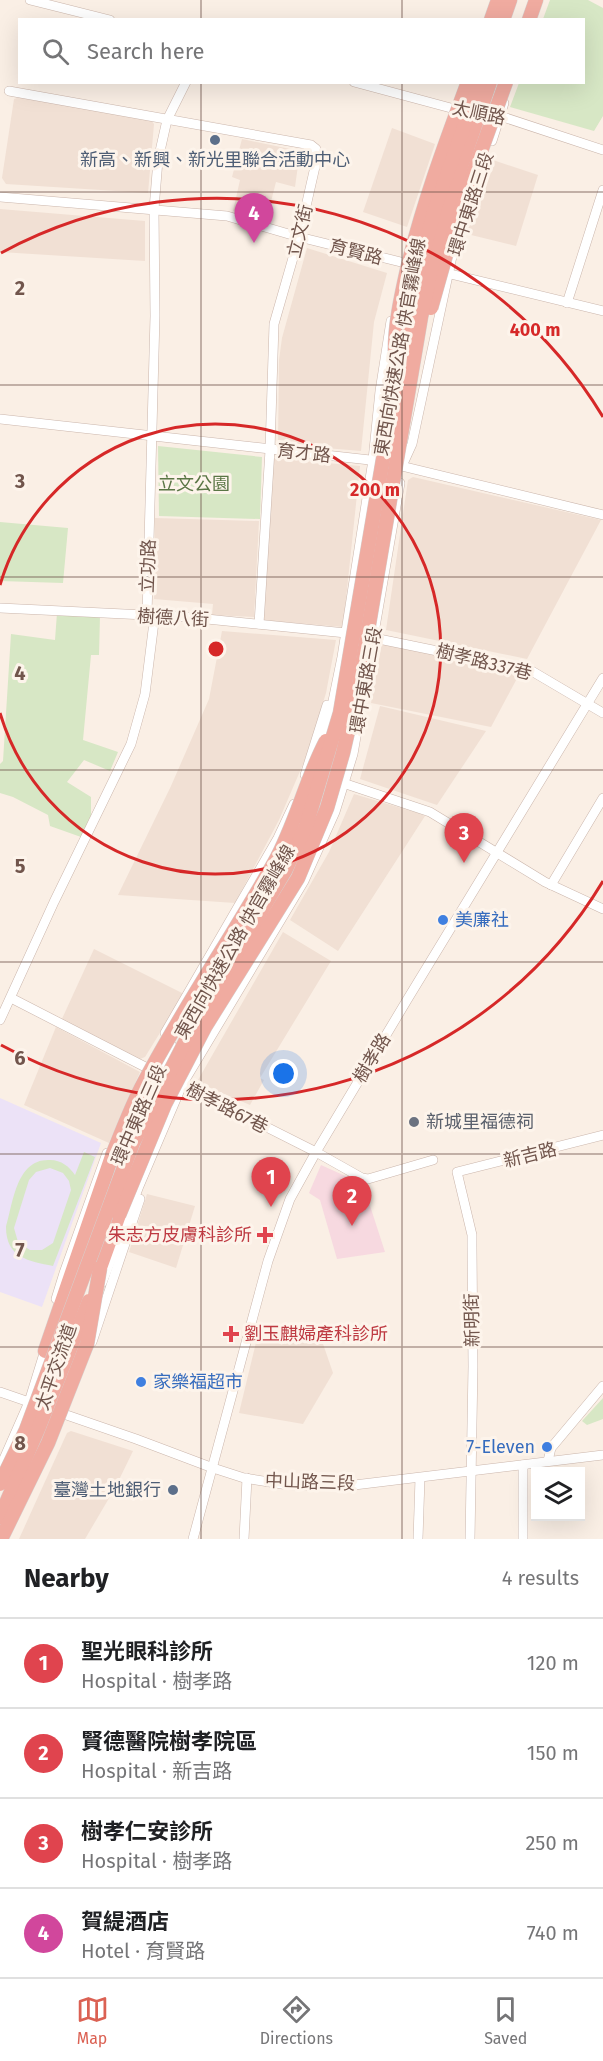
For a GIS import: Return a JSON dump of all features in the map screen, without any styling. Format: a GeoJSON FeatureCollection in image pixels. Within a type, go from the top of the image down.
{"type":"FeatureCollection","features":[{"type":"Feature","properties":{"kind":"highway"},"geometry":{"type":"LineString","coordinates":[[492,18],[498,0]]}},
{"type":"Feature","properties":{"kind":"highway"},"geometry":{"type":"LineString","coordinates":[[504,18],[510,0]]}},
{"type":"Feature","properties":{"kind":"highway"},"geometry":{"type":"LineString","coordinates":[[514,18],[519,0]]}},
{"type":"Feature","properties":{"kind":"highway"},"geometry":{"type":"LineString","coordinates":[[530,18],[536,0]]}},
{"type":"Feature","properties":{"kind":"highway"},"geometry":{"type":"LineString","coordinates":[[394,391],[395,331],[409,260],[433,177],[467,84]]}},
{"type":"Feature","properties":{"kind":"highway","name":"東西向快速公路 快官霧峰線"},"geometry":{"type":"LineString","coordinates":[[0,1484],[26,1430],[133,1143],[196,1021],[285,871],[306,826],[340,713],[394,391],[419,262],[435,208],[479,84]]}},
{"type":"Feature","properties":{"kind":"highway","name":"東西向快速公路 快官霧峰線"},"geometry":{"type":"LineString","coordinates":[[0,1516],[39,1427],[119,1215],[165,1104],[205,1027],[298,878],[327,808],[343,753],[359,683],[410,394],[421,317],[444,216],[489,84]]}},
{"type":"Feature","properties":{"kind":"highway"},"geometry":{"type":"LineString","coordinates":[[410,394],[455,223],[505,84]]}},
{"type":"Feature","properties":{"kind":"highway"},"geometry":{"type":"LineString","coordinates":[[45,1351],[112,1156],[140,1090],[275,862],[295,819],[318,756],[340,713]]}},
{"type":"Feature","properties":{"kind":"highway","name":"太平交流道"},"geometry":{"type":"LineString","coordinates":[[3,1539],[48,1443],[87,1344],[100,1268]]}},
{"type":"Feature","properties":{"kind":"street"},"geometry":{"type":"LineString","coordinates":[[30,0],[102,18]]}},
{"type":"Feature","properties":{"kind":"street"},"geometry":{"type":"LineString","coordinates":[[487,18],[493,0]]}},
{"type":"Feature","properties":{"kind":"street"},"geometry":{"type":"LineString","coordinates":[[497,18],[503,0]]}},
{"type":"Feature","properties":{"kind":"street"},"geometry":{"type":"LineString","coordinates":[[525,18],[531,0]]}},
{"type":"Feature","properties":{"kind":"street"},"geometry":{"type":"LineString","coordinates":[[536,18],[542,0]]}},
{"type":"Feature","properties":{"kind":"street","name":"立功路"},"geometry":{"type":"LineString","coordinates":[[0,1020],[130,744],[147,683],[153,622],[147,616],[155,316],[154,209],[158,160],[167,120],[185,84]]}},
{"type":"Feature","properties":{"kind":"street","name":"太順路"},"geometry":{"type":"LineString","coordinates":[[361,84],[457,110],[501,116],[603,150]]}},
{"type":"Feature","properties":{"kind":"street","name":"環中東路三段"},"geometry":{"type":"LineString","coordinates":[[457,110],[462,84]]}},
{"type":"Feature","properties":{"kind":"street","name":"環中東路三段"},"geometry":{"type":"LineString","coordinates":[[45,1351],[76,1279],[128,1132],[157,1073],[277,865],[297,825],[321,757],[346,633],[373,460],[381,380],[419,208],[457,110],[471,84]]}},
{"type":"Feature","properties":{"kind":"street","name":"環中東路三段"},"geometry":{"type":"LineString","coordinates":[[0,1516],[77,1351],[159,1136],[182,1085],[304,881],[324,839],[353,754],[374,638],[424,318],[435,270],[448,220],[499,84]]}},
{"type":"Feature","properties":{"kind":"street","name":"環中東路三段"},"geometry":{"type":"LineString","coordinates":[[402,466],[412,444],[455,240],[511,84]]}},
{"type":"Feature","properties":{"kind":"street","name":"立文街"},"geometry":{"type":"LineString","coordinates":[[9,91],[311,145],[316,149],[317,158],[299,237],[274,324],[270,450],[259,624]]}},
{"type":"Feature","properties":{"kind":"street"},"geometry":{"type":"LineString","coordinates":[[567,303],[603,190]]}},
{"type":"Feature","properties":{"kind":"street","name":"育賢路"},"geometry":{"type":"LineString","coordinates":[[0,197],[227,216],[299,237],[603,311]]}},
{"type":"Feature","properties":{"kind":"street","name":"育才路"},"geometry":{"type":"LineString","coordinates":[[0,419],[373,460],[603,514]]}},
{"type":"Feature","properties":{"kind":"street","name":"樹德八街"},"geometry":{"type":"LineString","coordinates":[[0,608],[187,617],[346,633]]}},
{"type":"Feature","properties":{"kind":"street","name":"樹孝路337巷"},"geometry":{"type":"LineString","coordinates":[[374,638],[530,670],[603,713]]}},
{"type":"Feature","properties":{"kind":"street","name":"環中東路三段"},"geometry":{"type":"LineString","coordinates":[[0,1468],[29,1402],[45,1351],[64,1273],[100,1169],[146,1068],[176,1010],[278,838],[298,795],[342,657]]}},
{"type":"Feature","properties":{"kind":"street","name":"樹孝路"},"geometry":{"type":"LineString","coordinates":[[193,1539],[268,1262],[290,1200],[316,1152],[603,678]]}},
{"type":"Feature","properties":{"kind":"street"},"geometry":{"type":"LineString","coordinates":[[343,783],[430,812],[551,885],[603,909]]}},
{"type":"Feature","properties":{"kind":"street"},"geometry":{"type":"LineString","coordinates":[[551,885],[603,798]]}},
{"type":"Feature","properties":{"kind":"street","name":"樹孝路67巷"},"geometry":{"type":"LineString","coordinates":[[11,998],[316,1152]]}},
{"type":"Feature","properties":{"kind":"street","name":"新吉路"},"geometry":{"type":"LineString","coordinates":[[457,1172],[603,1135]]}},
{"type":"Feature","properties":{"kind":"street","name":"環中東路三段"},"geometry":{"type":"LineString","coordinates":[[3,1539],[64,1415],[110,1293],[159,1136]]}},
{"type":"Feature","properties":{"kind":"street"},"geometry":{"type":"LineString","coordinates":[[316,1152],[362,1178],[368,1179],[433,1160]]}},
{"type":"Feature","properties":{"kind":"street","name":"新明街"},"geometry":{"type":"LineString","coordinates":[[457,1172],[472,1235],[470,1539]]}},
{"type":"Feature","properties":{"kind":"street"},"geometry":{"type":"LineString","coordinates":[[548,1461],[551,1448],[603,1386]]}},
{"type":"Feature","properties":{"kind":"street","name":"中山路三段"},"geometry":{"type":"LineString","coordinates":[[0,1392],[213,1468],[247,1478],[288,1485],[346,1486],[603,1455]]}},
{"type":"Feature","properties":{"kind":"street"},"geometry":{"type":"LineString","coordinates":[[523,1465],[523,1539]]}},
{"type":"Feature","properties":{"kind":"street"},"geometry":{"type":"LineString","coordinates":[[244,1539],[247,1478]]}},
{"type":"Feature","properties":{"kind":"street"},"geometry":{"type":"LineString","coordinates":[[418,1539],[420,1478]]}},
{"type":"Feature","properties":{"kind":"shaded area"},"geometry":{"type":"Polygon","coordinates":[[[23,96],[151,120],[154,124],[148,193],[6,184],[2,178],[14,99],[23,96]]]}},
{"type":"Feature","properties":{"kind":"shaded area"},"geometry":{"type":"Polygon","coordinates":[[[392,128],[435,144],[407,227],[363,212],[392,128]]]}},
{"type":"Feature","properties":{"kind":"shaded area"},"geometry":{"type":"Polygon","coordinates":[[[242,139],[300,151],[295,187],[276,182],[267,217],[233,211],[240,180],[232,177],[242,139]]]}},
{"type":"Feature","properties":{"kind":"shaded area"},"geometry":{"type":"Polygon","coordinates":[[[490,159],[538,175],[516,246],[463,233],[490,159]]]}},
{"type":"Feature","properties":{"kind":"shaded area"},"geometry":{"type":"Polygon","coordinates":[[[0,209],[145,221],[145,261],[0,252],[0,209]]]}},
{"type":"Feature","properties":{"kind":"shaded area"},"geometry":{"type":"Polygon","coordinates":[[[307,248],[387,273],[374,322],[361,451],[278,444],[279,360],[282,338],[307,248]]]}},
{"type":"Feature","properties":{"kind":"shaded area"},"geometry":{"type":"Polygon","coordinates":[[[271,458],[360,466],[343,627],[262,620],[271,458]]]}},
{"type":"Feature","properties":{"kind":"shaded area"},"geometry":{"type":"Polygon","coordinates":[[[413,477],[601,520],[527,659],[386,630],[408,480],[413,477]]]}},
{"type":"Feature","properties":{"kind":"shaded area"},"geometry":{"type":"Polygon","coordinates":[[[155,518],[259,521],[254,617],[212,615],[213,604],[154,599],[155,518]]]}},
{"type":"Feature","properties":{"kind":"shaded area"},"geometry":{"type":"Polygon","coordinates":[[[222,631],[336,640],[326,693],[307,755],[279,820],[235,903],[118,895],[171,786],[209,699],[222,631]]]}},
{"type":"Feature","properties":{"kind":"shaded area"},"geometry":{"type":"Polygon","coordinates":[[[382,643],[521,671],[491,727],[371,703],[382,643]]]}},
{"type":"Feature","properties":{"kind":"shaded area"},"geometry":{"type":"Polygon","coordinates":[[[380,706],[486,731],[437,805],[360,779],[380,706]]]}},
{"type":"Feature","properties":{"kind":"shaded area"},"geometry":{"type":"Polygon","coordinates":[[[354,794],[425,816],[338,951],[290,920],[329,852],[354,794]]]}},
{"type":"Feature","properties":{"kind":"shaded area"},"geometry":{"type":"Polygon","coordinates":[[[283,932],[331,961],[260,1078],[264,1080],[250,1105],[206,1086],[198,1080],[283,932]]]}},
{"type":"Feature","properties":{"kind":"shaded area"},"geometry":{"type":"Polygon","coordinates":[[[94,949],[184,994],[145,1057],[140,1059],[61,1021],[94,949]]]}},
{"type":"Feature","properties":{"kind":"shaded area"},"geometry":{"type":"Polygon","coordinates":[[[56,1027],[140,1072],[109,1143],[24,1105],[56,1027]]]}},
{"type":"Feature","properties":{"kind":"shaded area"},"geometry":{"type":"Polygon","coordinates":[[[0,1098],[101,1143],[42,1307],[0,1292],[0,1098]]]}},
{"type":"Feature","properties":{"kind":"shaded area"},"geometry":{"type":"Polygon","coordinates":[[[321,1165],[363,1184],[385,1252],[337,1259],[320,1200],[309,1193],[321,1165]]]}},
{"type":"Feature","properties":{"kind":"shaded area"},"geometry":{"type":"Polygon","coordinates":[[[147,1194],[195,1206],[176,1268],[129,1252],[147,1194]]]}},
{"type":"Feature","properties":{"kind":"shaded area"},"geometry":{"type":"Polygon","coordinates":[[[260,1326],[321,1338],[333,1373],[303,1424],[239,1413],[260,1326]]]}},
{"type":"Feature","properties":{"kind":"shaded area"},"geometry":{"type":"Polygon","coordinates":[[[71,1431],[133,1451],[115,1488],[85,1539],[19,1539],[67,1433],[71,1431]]]}},
{"type":"Feature","properties":{"kind":"green space"},"geometry":{"type":"Polygon","coordinates":[[[550,0],[588,0],[603,8],[603,116],[594,131],[510,107],[519,84],[585,84],[585,18],[543,18],[550,0]]]}},
{"type":"Feature","properties":{"kind":"green space","name":"立文公園"},"geometry":{"type":"Polygon","coordinates":[[[158,446],[262,457],[260,519],[159,516],[158,446]]]}},
{"type":"Feature","properties":{"kind":"green space"},"geometry":{"type":"Polygon","coordinates":[[[0,522],[68,528],[63,583],[0,581],[0,522]]]}},
{"type":"Feature","properties":{"kind":"green space"},"geometry":{"type":"Polygon","coordinates":[[[57,613],[100,616],[99,655],[91,655],[83,740],[118,752],[110,771],[84,760],[67,782],[91,797],[91,816],[81,837],[50,826],[48,815],[0,793],[0,764],[3,761],[11,634],[55,640],[57,613]]]}},
{"type":"Feature","properties":{"kind":"green space"},"geometry":{"type":"Polygon","coordinates":[[[84,1152],[95,1157],[53,1266],[20,1256],[10,1245],[6,1227],[22,1175],[37,1162],[52,1160],[64,1164],[75,1175],[84,1152]],[[50,1168],[36,1172],[29,1180],[14,1228],[18,1242],[30,1250],[42,1250],[53,1243],[71,1190],[69,1181],[63,1173],[50,1168]]]}},
{"type":"Feature","properties":{"kind":"green space"},"geometry":{"type":"Polygon","coordinates":[[[603,1398],[603,1419],[587,1425],[582,1421],[603,1398]]]}},
{"type":"Feature","properties":{"kind":"place","name":"新高、新興、新光里聯合活動中心"},"geometry":{"type":"Point","coordinates":[215,140]}},
{"type":"Feature","properties":{"kind":"place","name":"賀緹酒店"},"geometry":{"type":"Point","coordinates":[254,243]}},
{"type":"Feature","properties":{"kind":"place","name":"樹孝仁安診所"},"geometry":{"type":"Point","coordinates":[464,863]}},
{"type":"Feature","properties":{"kind":"place","name":"美廉社"},"geometry":{"type":"Point","coordinates":[443,920]}},
{"type":"Feature","properties":{"kind":"place","name":"新城里福德祠"},"geometry":{"type":"Point","coordinates":[414,1122]}},
{"type":"Feature","properties":{"kind":"place","name":"聖光眼科診所"},"geometry":{"type":"Point","coordinates":[271,1207]}},
{"type":"Feature","properties":{"kind":"place","name":"賢德醫院樹孝院區"},"geometry":{"type":"Point","coordinates":[352,1226]}},
{"type":"Feature","properties":{"kind":"place","name":"朱志方皮膚科診所"},"geometry":{"type":"Point","coordinates":[265,1235]}},
{"type":"Feature","properties":{"kind":"place","name":"劉玉麒婦產科診所"},"geometry":{"type":"Point","coordinates":[231,1334]}},
{"type":"Feature","properties":{"kind":"place","name":"家樂福超市"},"geometry":{"type":"Point","coordinates":[141,1382]}},
{"type":"Feature","properties":{"kind":"place","name":"7-Eleven"},"geometry":{"type":"Point","coordinates":[547,1447]}},
{"type":"Feature","properties":{"kind":"place","name":"臺灣土地銀行"},"geometry":{"type":"Point","coordinates":[173,1490]}}]}
